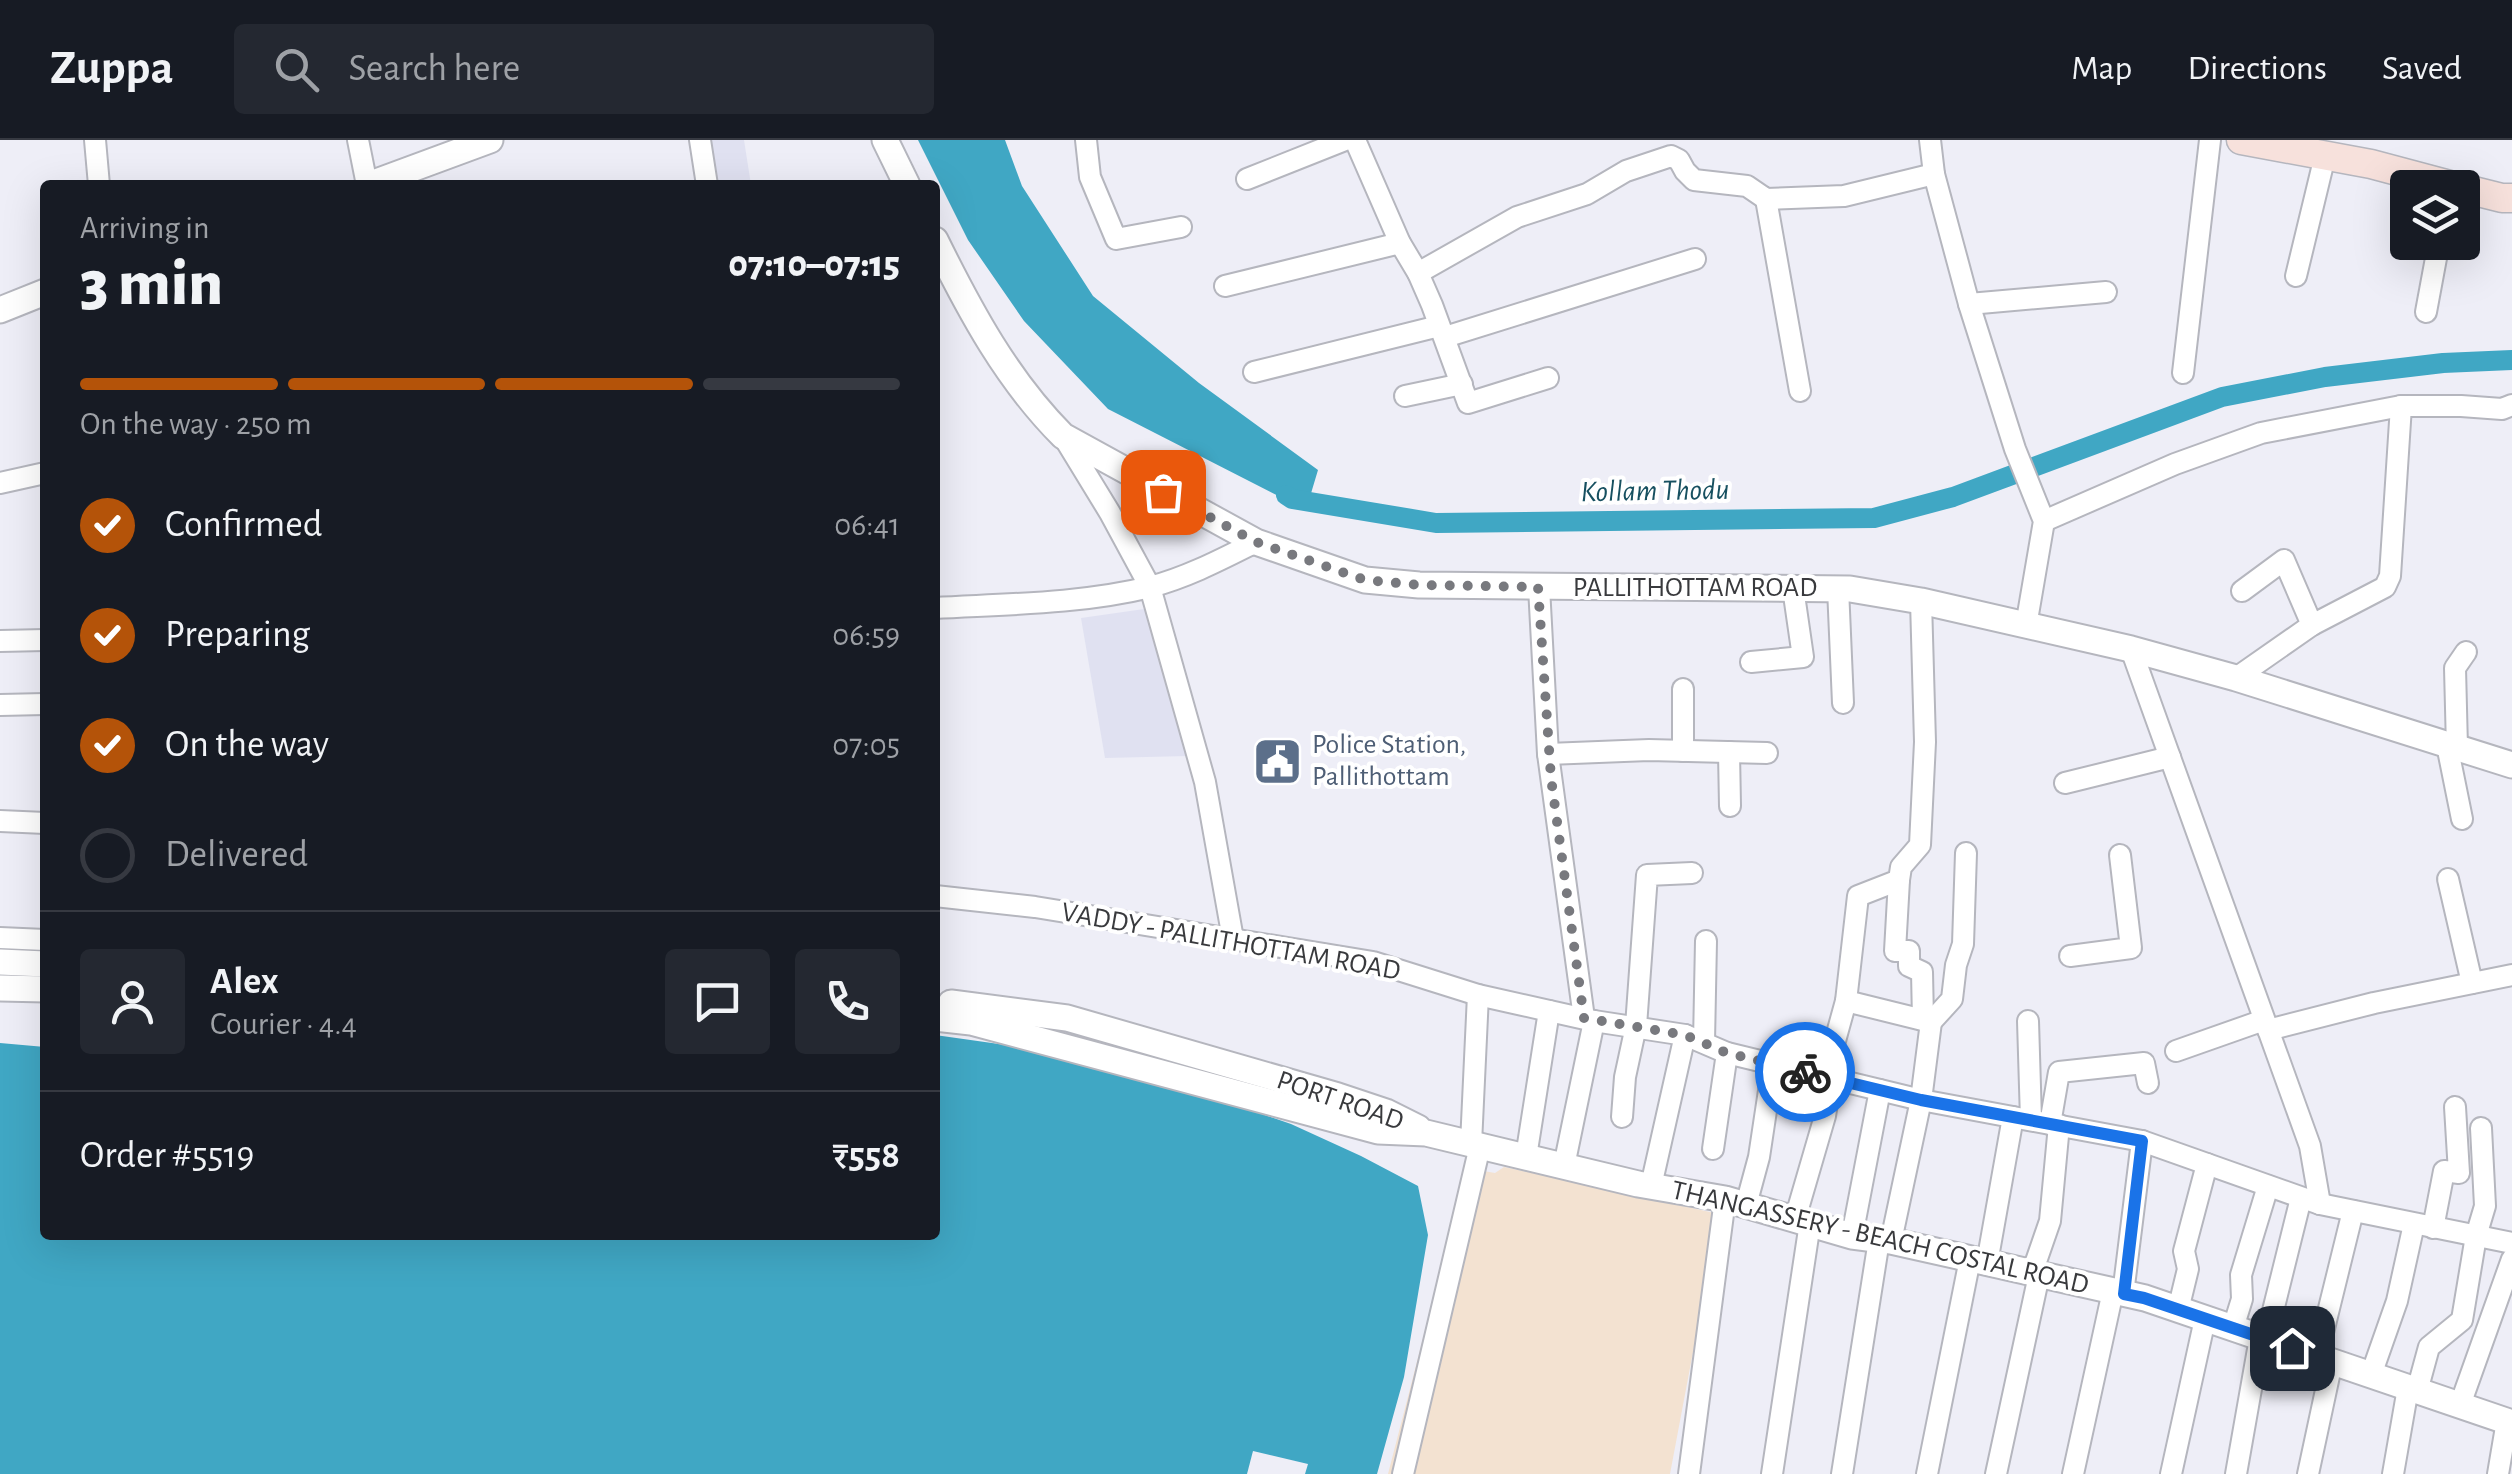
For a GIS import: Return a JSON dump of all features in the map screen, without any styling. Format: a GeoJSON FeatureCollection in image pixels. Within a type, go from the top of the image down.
{"type":"FeatureCollection","features":[{"type":"Feature","properties":{"kind":"main road"},"geometry":{"type":"LineString","coordinates":[[2241,140],[2392,170]]}},
{"type":"Feature","properties":{"kind":"main road"},"geometry":{"type":"LineString","coordinates":[[2480,193],[2512,198]]}},
{"type":"Feature","properties":{"kind":"street"},"geometry":{"type":"LineString","coordinates":[[95,140],[99,180]]}},
{"type":"Feature","properties":{"kind":"street"},"geometry":{"type":"LineString","coordinates":[[358,140],[366,180]]}},
{"type":"Feature","properties":{"kind":"street"},"geometry":{"type":"LineString","coordinates":[[381,180],[490,140]]}},
{"type":"Feature","properties":{"kind":"street"},"geometry":{"type":"LineString","coordinates":[[700,140],[706,180]]}},
{"type":"Feature","properties":{"kind":"street"},"geometry":{"type":"LineString","coordinates":[[885,140],[905,180]]}},
{"type":"Feature","properties":{"kind":"street"},"geometry":{"type":"LineString","coordinates":[[1086,140],[1090,177],[1116,239],[1181,228]]}},
{"type":"Feature","properties":{"kind":"street"},"geometry":{"type":"LineString","coordinates":[[1247,179],[1345,140]]}},
{"type":"Feature","properties":{"kind":"street"},"geometry":{"type":"LineString","coordinates":[[1354,140],[1400,244],[1418,273],[1468,403],[1548,378]]}},
{"type":"Feature","properties":{"kind":"street"},"geometry":{"type":"LineString","coordinates":[[1930,140],[1934,174],[1969,304],[2015,448],[2042,514],[2026,626]]}},
{"type":"Feature","properties":{"kind":"street"},"geometry":{"type":"LineString","coordinates":[[2183,372],[2210,140]]}},
{"type":"Feature","properties":{"kind":"street"},"geometry":{"type":"LineString","coordinates":[[1418,273],[1517,217],[1587,194],[1626,171],[1671,156],[1679,160],[1694,180],[1747,186],[1766,198],[1844,196],[1934,174]]}},
{"type":"Feature","properties":{"kind":"street"},"geometry":{"type":"LineString","coordinates":[[2296,276],[2325,156]]}},
{"type":"Feature","properties":{"kind":"street"},"geometry":{"type":"LineString","coordinates":[[1766,198],[1800,391]]}},
{"type":"Feature","properties":{"kind":"street"},"geometry":{"type":"LineString","coordinates":[[1225,286],[1400,244]]}},
{"type":"Feature","properties":{"kind":"street","name":"PALLITHOTTAM ROAD"},"geometry":{"type":"LineString","coordinates":[[940,250],[1014,380],[1063,436],[1256,542],[1365,580],[1538,587],[1850,588],[2131,649],[2512,765]]}},
{"type":"Feature","properties":{"kind":"street"},"geometry":{"type":"LineString","coordinates":[[1254,372],[1442,331],[1695,259]]}},
{"type":"Feature","properties":{"kind":"street"},"geometry":{"type":"LineString","coordinates":[[2426,312],[2436,260]]}},
{"type":"Feature","properties":{"kind":"street"},"geometry":{"type":"LineString","coordinates":[[1969,304],[2106,292]]}},
{"type":"Feature","properties":{"kind":"street"},"geometry":{"type":"LineString","coordinates":[[0,310],[40,294]]}},
{"type":"Feature","properties":{"kind":"street"},"geometry":{"type":"LineString","coordinates":[[1404,396],[1462,384]]}},
{"type":"Feature","properties":{"kind":"street"},"geometry":{"type":"LineString","coordinates":[[2042,514],[2261,433],[2401,406],[2502,409],[2512,405]]}},
{"type":"Feature","properties":{"kind":"street"},"geometry":{"type":"LineString","coordinates":[[2236,678],[2312,625],[2384,587],[2390,576],[2401,406]]}},
{"type":"Feature","properties":{"kind":"street"},"geometry":{"type":"LineString","coordinates":[[1063,436],[1150,587],[1205,782],[1232,939]]}},
{"type":"Feature","properties":{"kind":"street"},"geometry":{"type":"LineString","coordinates":[[0,483],[40,475]]}},
{"type":"Feature","properties":{"kind":"street"},"geometry":{"type":"LineString","coordinates":[[940,608],[1081,599],[1150,587],[1194,572],[1256,542]]}},
{"type":"Feature","properties":{"kind":"street"},"geometry":{"type":"LineString","coordinates":[[2242,591],[2284,560],[2312,625]]}},
{"type":"Feature","properties":{"kind":"street"},"geometry":{"type":"LineString","coordinates":[[1538,587],[1548,754],[1589,1020],[1564,1166]]}},
{"type":"Feature","properties":{"kind":"street"},"geometry":{"type":"LineString","coordinates":[[1751,662],[1803,658],[1793,588]]}},
{"type":"Feature","properties":{"kind":"street"},"geometry":{"type":"LineString","coordinates":[[1838,588],[1842,703]]}},
{"type":"Feature","properties":{"kind":"street"},"geometry":{"type":"LineString","coordinates":[[1842,1474],[1885,1241],[1921,1100],[1927,1021],[1922,972],[1909,966],[1909,951],[1895,951],[1901,866],[1920,845],[1925,742],[1921,601]]}},
{"type":"Feature","properties":{"kind":"street"},"geometry":{"type":"LineString","coordinates":[[0,640],[40,640]]}},
{"type":"Feature","properties":{"kind":"street"},"geometry":{"type":"LineString","coordinates":[[2131,649],[2310,1146],[2311,1201],[2264,1339],[2236,1474]]}},
{"type":"Feature","properties":{"kind":"street"},"geometry":{"type":"LineString","coordinates":[[2462,820],[2452,746],[2455,668],[2466,652]]}},
{"type":"Feature","properties":{"kind":"street"},"geometry":{"type":"LineString","coordinates":[[1682,689],[1683,751]]}},
{"type":"Feature","properties":{"kind":"street"},"geometry":{"type":"LineString","coordinates":[[0,706],[40,704]]}},
{"type":"Feature","properties":{"kind":"street"},"geometry":{"type":"LineString","coordinates":[[1729,752],[1730,806]]}},
{"type":"Feature","properties":{"kind":"street"},"geometry":{"type":"LineString","coordinates":[[1548,754],[1766,753]]}},
{"type":"Feature","properties":{"kind":"street"},"geometry":{"type":"LineString","coordinates":[[2065,783],[2170,757]]}},
{"type":"Feature","properties":{"kind":"street"},"geometry":{"type":"LineString","coordinates":[[0,821],[40,823]]}},
{"type":"Feature","properties":{"kind":"street"},"geometry":{"type":"LineString","coordinates":[[1927,1021],[1952,998],[1963,944],[1966,853]]}},
{"type":"Feature","properties":{"kind":"street"},"geometry":{"type":"LineString","coordinates":[[2070,956],[2131,948],[2120,856]]}},
{"type":"Feature","properties":{"kind":"street"},"geometry":{"type":"LineString","coordinates":[[1622,1117],[1625,1077],[1636,1026],[1647,875],[1692,874]]}},
{"type":"Feature","properties":{"kind":"street"},"geometry":{"type":"LineString","coordinates":[[2448,879],[2472,983]]}},
{"type":"Feature","properties":{"kind":"street"},"geometry":{"type":"LineString","coordinates":[[1772,1474],[1802,1221],[1846,1001],[1858,896],[1898,880]]}},
{"type":"Feature","properties":{"kind":"street","name":"VADDY - PALLITHOTTAM ROAD"},"geometry":{"type":"LineString","coordinates":[[940,897],[1035,907],[1373,962],[1478,995],[1694,1039],[1727,1053],[1921,1100],[2142,1141],[2311,1201],[2512,1243]]}},
{"type":"Feature","properties":{"kind":"street"},"geometry":{"type":"LineString","coordinates":[[0,938],[40,940]]}},
{"type":"Feature","properties":{"kind":"street"},"geometry":{"type":"LineString","coordinates":[[1651,1186],[1694,1039],[1706,941]]}},
{"type":"Feature","properties":{"kind":"street"},"geometry":{"type":"LineString","coordinates":[[0,962],[31,974]]}},
{"type":"Feature","properties":{"kind":"street"},"geometry":{"type":"LineString","coordinates":[[2176,1051],[2266,1025],[2512,976]]}},
{"type":"Feature","properties":{"kind":"street"},"geometry":{"type":"LineString","coordinates":[[1403,1474],[1476,1145],[1478,995]]}},
{"type":"Feature","properties":{"kind":"street"},"geometry":{"type":"LineString","coordinates":[[1846,1001],[1927,1021]]}},
{"type":"Feature","properties":{"kind":"street","name":"PORT ROAD"},"geometry":{"type":"LineString","coordinates":[[940,1003],[1067,1018],[1386,1112],[1426,1133]]}},
{"type":"Feature","properties":{"kind":"street"},"geometry":{"type":"LineString","coordinates":[[1526,1157],[1549,1011]]}},
{"type":"Feature","properties":{"kind":"street","name":"PORT ROAD"},"geometry":{"type":"LineString","coordinates":[[940,1019],[971,1022],[1378,1130],[1426,1133]]}},
{"type":"Feature","properties":{"kind":"street"},"geometry":{"type":"LineString","coordinates":[[1996,1474],[2035,1274],[2050,1220],[2028,1020]]}},
{"type":"Feature","properties":{"kind":"street"},"geometry":{"type":"LineString","coordinates":[[1713,1149],[1727,1053]]}},
{"type":"Feature","properties":{"kind":"street"},"geometry":{"type":"LineString","coordinates":[[1927,1474],[1979,1261],[2059,1072],[2144,1063],[2148,1083]]}},
{"type":"Feature","properties":{"kind":"street"},"geometry":{"type":"LineString","coordinates":[[1689,1474],[1736,1202],[1759,1156],[1772,1064]]}},
{"type":"Feature","properties":{"kind":"street"},"geometry":{"type":"LineString","coordinates":[[1852,1236],[1880,1090]]}},
{"type":"Feature","properties":{"kind":"street"},"geometry":{"type":"LineString","coordinates":[[2371,1375],[2444,1171],[2459,1173],[2454,1107]]}},
{"type":"Feature","properties":{"kind":"street"},"geometry":{"type":"LineString","coordinates":[[2393,1474],[2412,1389],[2429,1347],[2462,1320],[2485,1206],[2481,1128]]}},
{"type":"Feature","properties":{"kind":"street","name":"THANGASSERY - BEACH COSTAL ROAD"},"geometry":{"type":"LineString","coordinates":[[1426,1133],[1736,1202],[1852,1236],[2144,1298],[2510,1422]]}},
{"type":"Feature","properties":{"kind":"street"},"geometry":{"type":"LineString","coordinates":[[2073,1474],[2118,1292],[2142,1141]]}},
{"type":"Feature","properties":{"kind":"street"},"geometry":{"type":"LineString","coordinates":[[2178,1310],[2188,1268],[2184,1251],[2207,1164]]}},
{"type":"Feature","properties":{"kind":"street"},"geometry":{"type":"LineString","coordinates":[[2234,1328],[2242,1299],[2242,1275],[2268,1186]]}},
{"type":"Feature","properties":{"kind":"street"},"geometry":{"type":"LineString","coordinates":[[2308,1474],[2353,1211]]}},
{"type":"Feature","properties":{"kind":"street"},"geometry":{"type":"LineString","coordinates":[[2460,1405],[2512,1259]]}},
{"type":"Feature","properties":{"kind":"street"},"geometry":{"type":"LineString","coordinates":[[2172,1474],[2205,1318]]}},
{"type":"Feature","properties":{"kind":"street"},"geometry":{"type":"LineString","coordinates":[[2498,1474],[2510,1422]]}},
{"type":"Feature","properties":{"kind":"shaded area"},"geometry":{"type":"Polygon","coordinates":[[[707,140],[744,140],[750,180],[713,180],[707,140]]]}},
{"type":"Feature","properties":{"kind":"shaded area"},"geometry":{"type":"Polygon","coordinates":[[[1151,608],[1188,756],[1105,758],[1081,618],[1151,608]]]}},
{"type":"Feature","properties":{"kind":"shaded area"},"geometry":{"type":"Polygon","coordinates":[[[1504,1167],[1719,1214],[1670,1474],[1388,1474],[1467,1168],[1495,1173],[1504,1167]]]}},
{"type":"Feature","properties":{"kind":"water"},"geometry":{"type":"Polygon","coordinates":[[[918,140],[1005,140],[1022,186],[1093,296],[1199,383],[1318,470],[1306,510],[1108,409],[1024,321],[968,240],[918,140]]]}},
{"type":"Feature","properties":{"kind":"water"},"geometry":{"type":"Polygon","coordinates":[[[940,1036],[1006,1045],[1224,1101],[1291,1124],[1418,1186],[1428,1235],[1404,1377],[1377,1474],[0,1474],[0,1043],[40,1047],[40,1240],[940,1240],[940,1036]]]}},
{"type":"Feature","properties":{"kind":"pier"},"geometry":{"type":"Polygon","coordinates":[[[1253,1451],[1308,1464],[1305,1474],[1247,1474],[1253,1451]]]}},
{"type":"Feature","properties":{"kind":"waterway","name":"Kollam Thodu"},"geometry":{"type":"LineString","coordinates":[[1286,495],[1436,523],[1874,518],[1953,497],[2222,397],[2325,377],[2443,363],[2512,360]]}},
{"type":"Feature","properties":{"kind":"way so far"},"geometry":{"type":"LineString","coordinates":[[1163,492],[1256,542],[1365,580],[1538,587],[1548,754],[1584,1018],[1685,1035],[1727,1053],[1805,1072]]}},
{"type":"Feature","properties":{"kind":"place","name":"Police Station, Pallithottam"},"geometry":{"type":"Point","coordinates":[1277,761]}},
{"type":"Feature","properties":{"kind":"route"},"geometry":{"type":"LineString","coordinates":[[1805,1072],[1921,1100],[2142,1141],[2124,1294],[2292,1348]]}}]}
